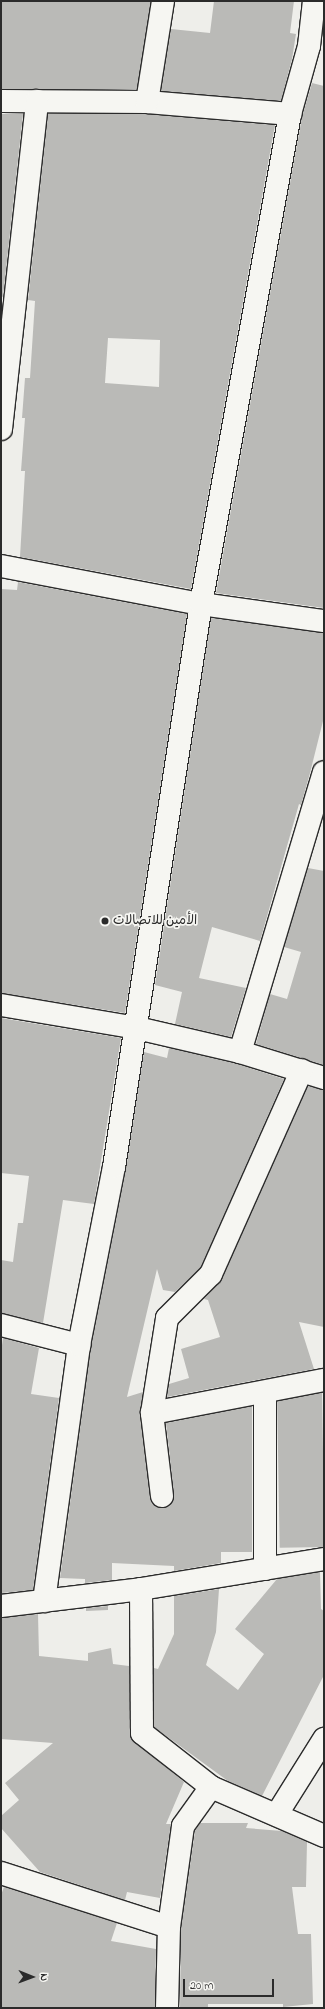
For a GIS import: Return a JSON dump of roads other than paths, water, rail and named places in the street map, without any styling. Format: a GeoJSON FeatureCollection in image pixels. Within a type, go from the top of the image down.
{"type":"FeatureCollection","features":[{"type":"Feature","properties":{"kind":"street"},"geometry":{"type":"LineString","coordinates":[[147,102],[163,1]]}},
{"type":"Feature","properties":{"kind":"street"},"geometry":{"type":"LineString","coordinates":[[44,1601],[80,1345],[114,1167],[137,1028],[201,604],[290,114],[317,50],[314,1]]}},
{"type":"Feature","properties":{"kind":"street"},"geometry":{"type":"LineString","coordinates":[[1,101],[147,102],[290,114]]}},
{"type":"Feature","properties":{"kind":"street"},"geometry":{"type":"LineString","coordinates":[[1,429],[37,101]]}},
{"type":"Feature","properties":{"kind":"street"},"geometry":{"type":"LineString","coordinates":[[1,566],[201,604],[324,621]]}},
{"type":"Feature","properties":{"kind":"street"},"geometry":{"type":"LineString","coordinates":[[240,1052],[324,772]]}},
{"type":"Feature","properties":{"kind":"street"},"geometry":{"type":"LineString","coordinates":[[1,1005],[137,1028],[240,1052],[324,1078]]}},
{"type":"Feature","properties":{"kind":"street"},"geometry":{"type":"LineString","coordinates":[[162,1496],[152,1413],[167,1318],[211,1274],[302,1070]]}},
{"type":"Feature","properties":{"kind":"street"},"geometry":{"type":"LineString","coordinates":[[1,1326],[80,1345]]}},
{"type":"Feature","properties":{"kind":"street"},"geometry":{"type":"LineString","coordinates":[[152,1413],[264,1393],[324,1380]]}},
{"type":"Feature","properties":{"kind":"street"},"geometry":{"type":"LineString","coordinates":[[264,1393],[266,1569]]}},
{"type":"Feature","properties":{"kind":"street"},"geometry":{"type":"LineString","coordinates":[[1,1606],[141,1589],[324,1559]]}},
{"type":"Feature","properties":{"kind":"street"},"geometry":{"type":"LineString","coordinates":[[141,1589],[142,1733],[211,1786],[324,1836]]}},
{"type":"Feature","properties":{"kind":"street"},"geometry":{"type":"LineString","coordinates":[[277,1814],[324,1738]]}},
{"type":"Feature","properties":{"kind":"street"},"geometry":{"type":"LineString","coordinates":[[167,2008],[169,1927],[183,1826],[211,1786]]}},
{"type":"Feature","properties":{"kind":"street"},"geometry":{"type":"LineString","coordinates":[[1,1872],[169,1927]]}},
{"type":"Feature","properties":{"kind":"place","name":"الأمين للاتصالات"},"geometry":{"type":"Point","coordinates":[105,921]}}]}
